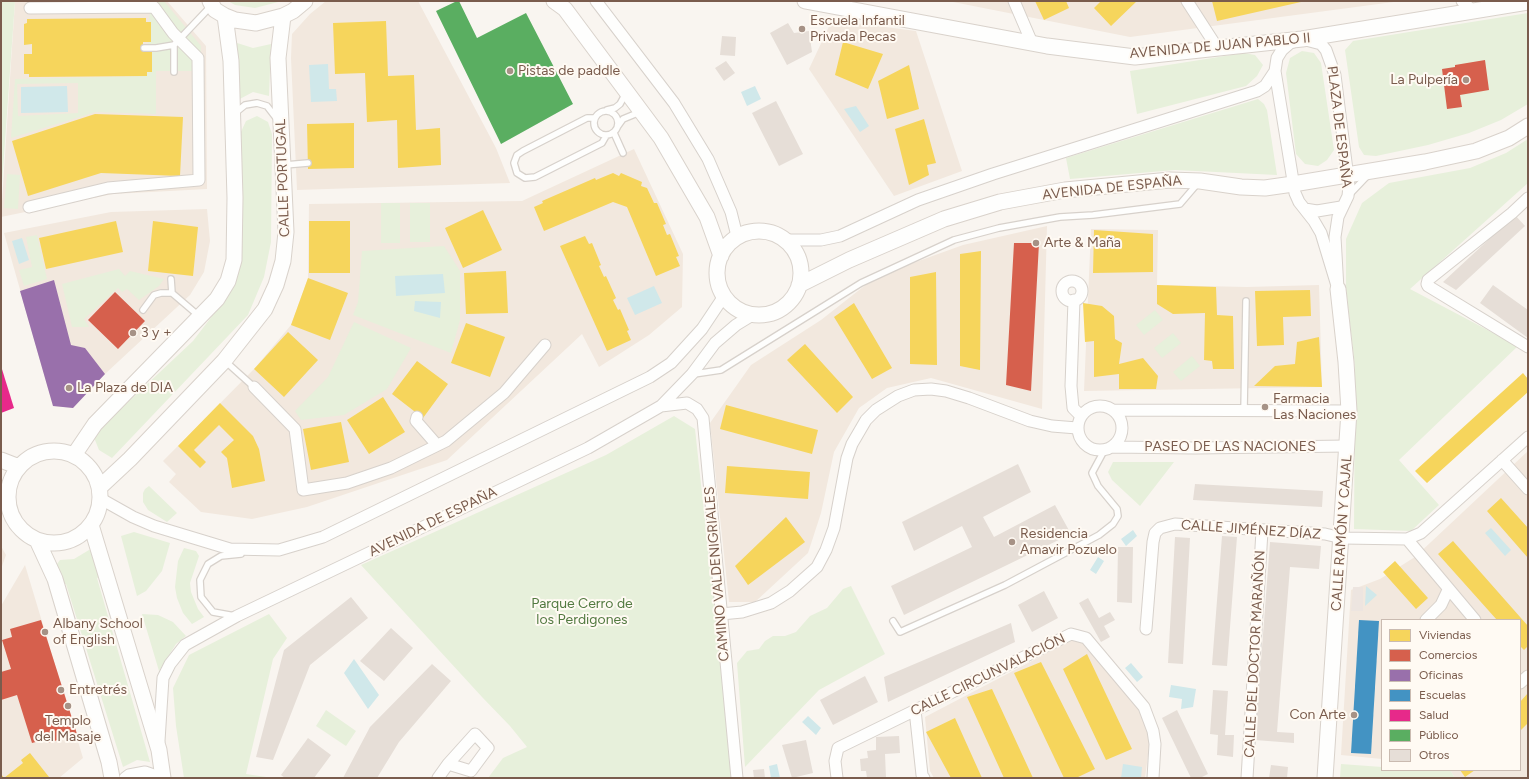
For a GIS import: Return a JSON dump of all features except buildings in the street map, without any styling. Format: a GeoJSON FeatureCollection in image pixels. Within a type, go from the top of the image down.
{"type":"FeatureCollection","features":[{"type":"Feature","properties":{"kind":"street"},"geometry":{"type":"LineString","coordinates":[[211,3],[220,14],[235,20],[256,23],[283,16],[293,11],[305,1]]}},
{"type":"Feature","properties":{"kind":"street"},"geometry":{"type":"LineString","coordinates":[[554,1],[565,9],[628,91],[661,138],[698,200],[721,256]]}},
{"type":"Feature","properties":{"kind":"street"},"geometry":{"type":"LineString","coordinates":[[596,1],[674,103],[708,159],[730,212],[737,236]]}},
{"type":"Feature","properties":{"kind":"street","name":"AVENIDA DE JUAN PABLO II"},"geometry":{"type":"LineString","coordinates":[[805,1],[836,4],[1032,43],[1135,57],[1302,39],[1467,6],[1528,2]]}},
{"type":"Feature","properties":{"kind":"street"},"geometry":{"type":"LineString","coordinates":[[1014,1],[1032,43]]}},
{"type":"Feature","properties":{"kind":"street"},"geometry":{"type":"LineString","coordinates":[[1187,1],[1218,49]]}},
{"type":"Feature","properties":{"kind":"street"},"geometry":{"type":"LineString","coordinates":[[29,207],[108,188],[199,180],[198,58],[177,42],[154,6],[30,8]]}},
{"type":"Feature","properties":{"kind":"street"},"geometry":{"type":"LineString","coordinates":[[74,455],[95,424],[200,317],[228,281],[234,260],[231,61],[225,16]]}},
{"type":"Feature","properties":{"kind":"street","name":"CALLE PORTUGAL"},"geometry":{"type":"LineString","coordinates":[[100,493],[130,459],[224,361],[266,309],[276,285],[283,261],[286,232],[278,58],[283,16]]}},
{"type":"Feature","properties":{"kind":"street"},"geometry":{"type":"LineString","coordinates":[[1302,39],[1290,43],[1282,50],[1277,58],[1275,71],[1293,184],[1298,202],[1305,209]]}},
{"type":"Feature","properties":{"kind":"street","name":"PLAZA DE ESPAÑA"},"geometry":{"type":"LineString","coordinates":[[1302,39],[1321,44],[1332,61],[1348,175],[1348,196],[1341,207],[1317,210],[1305,209]]}},
{"type":"Feature","properties":{"kind":"street"},"geometry":{"type":"LineString","coordinates":[[786,240],[821,240],[840,236],[918,200],[992,174],[1257,91],[1265,86],[1275,71]]}},
{"type":"Feature","properties":{"kind":"street","name":"AVENIDA DE ESPAÑA"},"geometry":{"type":"LineString","coordinates":[[799,285],[849,260],[944,219],[1000,202],[1064,190],[1170,180],[1200,181],[1241,187],[1265,188],[1293,184],[1372,172],[1476,151],[1509,138],[1528,126]]}},
{"type":"Feature","properties":{"kind":"street"},"geometry":{"type":"LineString","coordinates":[[1528,198],[1512,213],[1428,280],[1427,284],[1528,347]]}},
{"type":"Feature","properties":{"kind":"street","name":"CALLE RAMÓN Y CAJAL"},"geometry":{"type":"LineString","coordinates":[[1325,778],[1342,538],[1349,411],[1335,237],[1341,207]]}},
{"type":"Feature","properties":{"kind":"street","name":"CALLE RAMÓN Y CAJAL"},"geometry":{"type":"LineString","coordinates":[[1305,209],[1321,233],[1338,288]]}},
{"type":"Feature","properties":{"kind":"street"},"geometry":{"type":"LineString","coordinates":[[754,230],[771,232],[786,240],[797,253],[801,269],[799,285],[793,298],[782,308],[769,314],[754,314],[737,308],[724,296],[717,276],[721,256],[737,236],[754,230]]}},
{"type":"Feature","properties":{"kind":"street"},"geometry":{"type":"LineString","coordinates":[[100,493],[133,517],[179,534],[230,548],[267,551],[294,546],[323,536],[650,377],[670,363],[702,330],[724,296]]}},
{"type":"Feature","properties":{"kind":"street"},"geometry":{"type":"LineString","coordinates":[[1074,300],[1071,386],[1073,408],[1081,416]]}},
{"type":"Feature","properties":{"kind":"street","name":"AVENIDA DE ESPAÑA"},"geometry":{"type":"LineString","coordinates":[[159,750],[163,678],[170,664],[185,645],[237,616],[588,448],[661,406],[692,374],[715,343],[736,325],[754,314]]}},
{"type":"Feature","properties":{"kind":"street"},"geometry":{"type":"LineString","coordinates":[[254,387],[266,393],[295,429],[303,490],[347,483],[391,468],[446,441],[504,393],[545,345]]}},
{"type":"Feature","properties":{"kind":"street"},"geometry":{"type":"LineString","coordinates":[[721,614],[742,612],[771,603],[790,591],[816,567],[826,550],[834,528],[846,458],[852,444],[866,420],[876,410],[898,396],[914,390],[931,389],[946,392],[969,398],[1030,421],[1052,426],[1077,428],[1081,416],[1089,408],[1099,406],[1113,410],[1349,411]]}},
{"type":"Feature","properties":{"kind":"street","name":"CAMINO VALDENIGRIALES"},"geometry":{"type":"LineString","coordinates":[[661,406],[687,403],[697,409],[702,418],[736,778]]}},
{"type":"Feature","properties":{"kind":"street"},"geometry":{"type":"LineString","coordinates":[[1108,448],[1117,442],[1122,429],[1121,422],[1113,410]]}},
{"type":"Feature","properties":{"kind":"street"},"geometry":{"type":"LineString","coordinates":[[417,417],[416,421],[437,446]]}},
{"type":"Feature","properties":{"kind":"street","name":"PASEO DE LAS NACIONES"},"geometry":{"type":"LineString","coordinates":[[1077,428],[1084,443],[1097,450],[1108,448],[1348,446]]}},
{"type":"Feature","properties":{"kind":"street"},"geometry":{"type":"LineString","coordinates":[[1474,619],[1407,540],[1421,533],[1528,437]]}},
{"type":"Feature","properties":{"kind":"street"},"geometry":{"type":"LineString","coordinates":[[48,451],[61,451],[74,455],[91,468],[100,493],[98,513],[92,525],[83,534],[72,540],[61,543],[49,543],[37,540],[23,531],[7,515],[9,505],[8,492],[12,479],[19,467],[27,459],[48,451]]}},
{"type":"Feature","properties":{"kind":"street"},"geometry":{"type":"LineString","coordinates":[[1,460],[19,467]]}},
{"type":"Feature","properties":{"kind":"street"},"geometry":{"type":"LineString","coordinates":[[1502,460],[1528,489]]}},
{"type":"Feature","properties":{"kind":"street","name":"CALLE JIMÉNEZ DÍAZ"},"geometry":{"type":"LineString","coordinates":[[1146,629],[1153,542],[1155,533],[1160,528],[1175,524],[1325,534],[1342,538],[1407,540]]}},
{"type":"Feature","properties":{"kind":"street"},"geometry":{"type":"LineString","coordinates":[[92,525],[159,750],[162,778],[145,772],[133,774],[125,778]]}},
{"type":"Feature","properties":{"kind":"street","name":"CALLE DEL DOCTOR MARAÑÓN"},"geometry":{"type":"LineString","coordinates":[[1248,778],[1262,531]]}},
{"type":"Feature","properties":{"kind":"street"},"geometry":{"type":"LineString","coordinates":[[37,540],[55,579],[110,762],[112,778]]}},
{"type":"Feature","properties":{"kind":"street"},"geometry":{"type":"LineString","coordinates":[[1427,619],[1441,605],[1448,590]]}},
{"type":"Feature","properties":{"kind":"street","name":"CALLE CIRCUNVALACIÓN"},"geometry":{"type":"LineString","coordinates":[[837,778],[835,761],[838,748],[1071,634],[1086,638],[1144,707],[1153,731],[1155,744],[1153,778]]}},
{"type":"Feature","properties":{"kind":"street"},"geometry":{"type":"LineString","coordinates":[[915,710],[922,775],[924,778]]}},
{"type":"Feature","properties":{"kind":"street"},"geometry":{"type":"LineString","coordinates":[[438,778],[448,764]]}},
{"type":"Feature","properties":{"kind":"lane"},"geometry":{"type":"LineString","coordinates":[[174,72],[177,42],[211,3]]}},
{"type":"Feature","properties":{"kind":"lane"},"geometry":{"type":"LineString","coordinates":[[144,48],[177,42]]}},
{"type":"Feature","properties":{"kind":"lane"},"geometry":{"type":"LineString","coordinates":[[606,136],[596,130],[593,122],[594,118],[600,112],[620,104],[628,91]]}},
{"type":"Feature","properties":{"kind":"lane"},"geometry":{"type":"LineString","coordinates":[[232,116],[245,105],[257,103],[267,106],[281,124]]}},
{"type":"Feature","properties":{"kind":"lane"},"geometry":{"type":"LineString","coordinates":[[607,110],[616,116],[618,126]]}},
{"type":"Feature","properties":{"kind":"lane"},"geometry":{"type":"LineString","coordinates":[[594,118],[587,118],[523,150],[517,155],[514,164],[517,173],[525,178],[535,177],[602,143],[606,136],[614,132],[623,119],[630,115],[642,112]]}},
{"type":"Feature","properties":{"kind":"lane"},"geometry":{"type":"LineString","coordinates":[[614,132],[623,153]]}},
{"type":"Feature","properties":{"kind":"lane"},"geometry":{"type":"LineString","coordinates":[[282,165],[308,163]]}},
{"type":"Feature","properties":{"kind":"lane"},"geometry":{"type":"LineString","coordinates":[[1348,196],[1372,172]]}},
{"type":"Feature","properties":{"kind":"lane"},"geometry":{"type":"LineString","coordinates":[[692,374],[721,370],[860,283],[954,240],[999,228],[1060,217],[1093,215],[1180,204],[1200,181]]}},
{"type":"Feature","properties":{"kind":"lane"},"geometry":{"type":"LineString","coordinates":[[171,279],[172,293]]}},
{"type":"Feature","properties":{"kind":"lane"},"geometry":{"type":"LineString","coordinates":[[143,310],[154,296],[161,293],[172,293],[200,317]]}},
{"type":"Feature","properties":{"kind":"lane"},"geometry":{"type":"LineString","coordinates":[[1244,410],[1246,301]]}},
{"type":"Feature","properties":{"kind":"lane"},"geometry":{"type":"LineString","coordinates":[[224,361],[254,387]]}},
{"type":"Feature","properties":{"kind":"lane"},"geometry":{"type":"LineString","coordinates":[[893,621],[900,632],[1005,585],[1099,535],[1113,524],[1118,516],[1117,509],[1098,486],[1092,473],[1108,448]]}},
{"type":"Feature","properties":{"kind":"lane"},"geometry":{"type":"LineString","coordinates":[[237,616],[212,612],[201,597],[200,580],[208,564],[222,556],[267,551]]}},
{"type":"Feature","properties":{"kind":"shaded area"},"geometry":{"type":"Polygon","coordinates":[[[15,1],[167,1],[206,46],[207,189],[113,194],[1,217],[15,1]]]}},
{"type":"Feature","properties":{"kind":"shaded area"},"geometry":{"type":"Polygon","coordinates":[[[326,1],[418,1],[496,148],[510,183],[297,190],[291,58],[292,34],[310,14],[326,1]]]}},
{"type":"Feature","properties":{"kind":"shaded area"},"geometry":{"type":"Polygon","coordinates":[[[948,1],[1401,1],[1130,37],[948,1]]]}},
{"type":"Feature","properties":{"kind":"shaded area"},"geometry":{"type":"Polygon","coordinates":[[[832,20],[916,31],[962,171],[894,196],[809,69],[832,20]]]}},
{"type":"Feature","properties":{"kind":"shaded area"},"geometry":{"type":"Polygon","coordinates":[[[634,149],[683,254],[682,307],[649,335],[599,367],[582,334],[447,460],[307,507],[252,519],[201,512],[169,482],[176,474],[163,461],[254,369],[291,325],[308,278],[309,204],[522,201],[634,149]]]}},
{"type":"Feature","properties":{"kind":"shaded area"},"geometry":{"type":"Polygon","coordinates":[[[207,209],[210,241],[204,272],[190,295],[105,374],[73,408],[53,406],[4,233],[111,212],[207,209]]]}},
{"type":"Feature","properties":{"kind":"shaded area"},"geometry":{"type":"Polygon","coordinates":[[[1047,226],[1042,409],[931,378],[887,388],[859,408],[834,452],[821,513],[808,553],[755,602],[729,602],[710,423],[751,365],[821,320],[877,276],[963,245],[1047,226]]]}},
{"type":"Feature","properties":{"kind":"shaded area"},"geometry":{"type":"Polygon","coordinates":[[[1091,229],[1158,230],[1157,285],[1247,287],[1319,285],[1322,387],[1084,391],[1091,229]]]}},
{"type":"Feature","properties":{"kind":"shaded area"},"geometry":{"type":"Polygon","coordinates":[[[1528,451],[1528,778],[1455,778],[1451,771],[1521,771],[1521,619],[1381,619],[1381,759],[1341,755],[1351,590],[1380,579],[1415,557],[1528,451]]]}},
{"type":"Feature","properties":{"kind":"shaded area"},"geometry":{"type":"Polygon","coordinates":[[[1,546],[6,555],[1,569],[1,546]]]}},
{"type":"Feature","properties":{"kind":"shaded area"},"geometry":{"type":"Polygon","coordinates":[[[25,565],[83,758],[59,778],[1,778],[1,606],[25,565]]]}},
{"type":"Feature","properties":{"kind":"shaded area"},"geometry":{"type":"Polygon","coordinates":[[[1353,587],[1363,587],[1363,611],[1351,611],[1353,587]]]}},
{"type":"Feature","properties":{"kind":"shaded area"},"geometry":{"type":"Polygon","coordinates":[[[1072,640],[1083,643],[1143,713],[1150,740],[1145,778],[934,778],[930,771],[925,717],[1072,640]]]}},
{"type":"Feature","properties":{"kind":"green space"},"geometry":{"type":"Polygon","coordinates":[[[1,1],[15,1],[1,198],[1,1]]]}},
{"type":"Feature","properties":{"kind":"green space"},"geometry":{"type":"Polygon","coordinates":[[[150,1],[164,1],[201,46],[200,71],[156,71],[156,114],[96,112],[11,138],[15,79],[147,76],[150,1]],[[78,83],[17,84],[18,116],[78,113],[78,83]]]}},
{"type":"Feature","properties":{"kind":"green space"},"geometry":{"type":"Polygon","coordinates":[[[228,1],[282,1],[255,8],[235,5],[228,1]]]}},
{"type":"Feature","properties":{"kind":"green space"},"geometry":{"type":"Polygon","coordinates":[[[1528,13],[1528,104],[1501,120],[1469,133],[1428,145],[1376,156],[1364,155],[1359,147],[1345,50],[1353,41],[1528,13]]]}},
{"type":"Feature","properties":{"kind":"green space"},"geometry":{"type":"Polygon","coordinates":[[[234,42],[253,48],[271,44],[269,96],[253,92],[236,101],[234,42]]]}},
{"type":"Feature","properties":{"kind":"green space"},"geometry":{"type":"Polygon","coordinates":[[[1302,51],[1314,53],[1321,63],[1334,150],[1327,160],[1318,166],[1305,164],[1296,154],[1286,73],[1290,58],[1302,51]]]}},
{"type":"Feature","properties":{"kind":"green space"},"geometry":{"type":"Polygon","coordinates":[[[1244,53],[1255,55],[1263,65],[1257,76],[1246,86],[1137,114],[1130,71],[1244,53]]]}},
{"type":"Feature","properties":{"kind":"green space"},"geometry":{"type":"Polygon","coordinates":[[[1258,99],[1264,104],[1267,110],[1277,175],[1175,170],[1070,179],[1066,158],[1258,99]]]}},
{"type":"Feature","properties":{"kind":"green space"},"geometry":{"type":"Polygon","coordinates":[[[257,116],[268,122],[272,134],[271,242],[264,277],[248,315],[112,458],[99,450],[93,435],[193,341],[219,307],[233,283],[242,255],[239,136],[246,121],[257,116]]]}},
{"type":"Feature","properties":{"kind":"green space"},"geometry":{"type":"Polygon","coordinates":[[[1528,139],[1528,183],[1410,289],[1518,346],[1399,460],[1439,505],[1411,531],[1354,529],[1355,367],[1346,288],[1346,239],[1362,203],[1389,183],[1470,168],[1506,153],[1528,139]]]}},
{"type":"Feature","properties":{"kind":"green space"},"geometry":{"type":"Polygon","coordinates":[[[7,174],[20,175],[18,209],[4,208],[7,174]]]}},
{"type":"Feature","properties":{"kind":"green space"},"geometry":{"type":"Polygon","coordinates":[[[381,203],[400,203],[400,243],[381,243],[381,203]]]}},
{"type":"Feature","properties":{"kind":"green space"},"geometry":{"type":"Polygon","coordinates":[[[410,203],[430,203],[430,242],[410,242],[410,203]]]}},
{"type":"Feature","properties":{"kind":"green space"},"geometry":{"type":"Polygon","coordinates":[[[37,235],[47,279],[24,286],[19,270],[32,267],[26,237],[37,235]]]}},
{"type":"Feature","properties":{"kind":"green space"},"geometry":{"type":"Polygon","coordinates":[[[444,246],[460,271],[460,320],[451,353],[353,315],[358,302],[362,251],[444,246]]]}},
{"type":"Feature","properties":{"kind":"green space"},"geometry":{"type":"Polygon","coordinates":[[[119,269],[125,276],[130,271],[164,279],[159,286],[139,300],[127,289],[122,292],[118,288],[84,319],[89,327],[72,327],[62,284],[119,269]]]}},
{"type":"Feature","properties":{"kind":"green space"},"geometry":{"type":"Polygon","coordinates":[[[1155,310],[1163,320],[1144,335],[1136,325],[1155,310]]]}},
{"type":"Feature","properties":{"kind":"green space"},"geometry":{"type":"Polygon","coordinates":[[[354,322],[411,348],[387,389],[344,415],[301,420],[295,411],[328,377],[354,322]]]}},
{"type":"Feature","properties":{"kind":"green space"},"geometry":{"type":"Polygon","coordinates":[[[1173,333],[1181,343],[1162,358],[1154,348],[1173,333]]]}},
{"type":"Feature","properties":{"kind":"green space"},"geometry":{"type":"Polygon","coordinates":[[[1192,356],[1200,366],[1181,381],[1173,372],[1192,356]]]}},
{"type":"Feature","properties":{"kind":"green space","name":"Parque Cerro de los Perdigones"},"geometry":{"type":"Polygon","coordinates":[[[674,416],[695,429],[733,778],[488,778],[503,758],[527,747],[510,726],[361,565],[606,455],[674,416]]]}},
{"type":"Feature","properties":{"kind":"green space"},"geometry":{"type":"Polygon","coordinates":[[[1113,462],[1174,462],[1140,506],[1112,480],[1108,472],[1113,462]]]}},
{"type":"Feature","properties":{"kind":"green space"},"geometry":{"type":"Polygon","coordinates":[[[149,486],[177,513],[167,522],[148,510],[143,502],[143,493],[149,486]]]}},
{"type":"Feature","properties":{"kind":"green space"},"geometry":{"type":"Polygon","coordinates":[[[134,532],[170,543],[162,571],[146,591],[137,596],[121,536],[134,532]]]}},
{"type":"Feature","properties":{"kind":"green space"},"geometry":{"type":"Polygon","coordinates":[[[184,548],[196,551],[199,556],[190,583],[191,592],[198,609],[204,617],[192,624],[183,613],[177,598],[175,587],[178,561],[184,548]]]}},
{"type":"Feature","properties":{"kind":"green space"},"geometry":{"type":"Polygon","coordinates":[[[89,550],[95,553],[102,576],[97,578],[150,762],[137,760],[123,767],[66,584],[61,585],[57,570],[57,564],[60,560],[74,559],[89,550]]]}},
{"type":"Feature","properties":{"kind":"green space"},"geometry":{"type":"Polygon","coordinates":[[[851,586],[885,654],[819,690],[745,767],[737,663],[747,651],[759,649],[765,641],[773,636],[785,636],[796,632],[810,616],[827,608],[843,589],[851,586]]]}},
{"type":"Feature","properties":{"kind":"green space"},"geometry":{"type":"Polygon","coordinates":[[[142,614],[158,615],[173,622],[186,636],[176,644],[159,671],[142,614]]]}},
{"type":"Feature","properties":{"kind":"green space"},"geometry":{"type":"Polygon","coordinates":[[[269,614],[287,638],[273,659],[246,774],[273,778],[184,778],[176,726],[173,688],[189,655],[269,614]]]}},
{"type":"Feature","properties":{"kind":"green space"},"geometry":{"type":"Polygon","coordinates":[[[326,710],[356,731],[346,746],[316,726],[326,710]]]}},
{"type":"Feature","properties":{"kind":"green space"},"geometry":{"type":"Polygon","coordinates":[[[1341,764],[1381,767],[1381,771],[1451,771],[1455,778],[1340,778],[1341,764]]]}},
{"type":"Feature","properties":{"kind":"water"},"geometry":{"type":"Polygon","coordinates":[[[328,64],[329,89],[336,89],[337,101],[311,102],[309,65],[328,64]]]}},
{"type":"Feature","properties":{"kind":"water"},"geometry":{"type":"Polygon","coordinates":[[[67,86],[68,112],[21,113],[21,87],[67,86]]]}},
{"type":"Feature","properties":{"kind":"water"},"geometry":{"type":"Polygon","coordinates":[[[755,86],[761,99],[747,106],[741,92],[755,86]]]}},
{"type":"Feature","properties":{"kind":"water"},"geometry":{"type":"Polygon","coordinates":[[[856,106],[869,126],[860,132],[844,109],[856,106]]]}},
{"type":"Feature","properties":{"kind":"water"},"geometry":{"type":"Polygon","coordinates":[[[22,238],[29,260],[19,264],[12,241],[22,238]]]}},
{"type":"Feature","properties":{"kind":"water"},"geometry":{"type":"Polygon","coordinates":[[[443,274],[445,293],[396,296],[395,276],[443,274]]]}},
{"type":"Feature","properties":{"kind":"water"},"geometry":{"type":"Polygon","coordinates":[[[654,286],[662,303],[635,315],[627,298],[654,286]]]}},
{"type":"Feature","properties":{"kind":"water"},"geometry":{"type":"Polygon","coordinates":[[[415,301],[441,302],[440,318],[414,311],[415,301]]]}},
{"type":"Feature","properties":{"kind":"water"},"geometry":{"type":"Polygon","coordinates":[[[1491,528],[1511,550],[1505,556],[1485,533],[1491,528]]]}},
{"type":"Feature","properties":{"kind":"water"},"geometry":{"type":"Polygon","coordinates":[[[1133,530],[1137,536],[1126,546],[1121,539],[1133,530]]]}},
{"type":"Feature","properties":{"kind":"water"},"geometry":{"type":"Polygon","coordinates":[[[1098,557],[1104,561],[1096,574],[1090,570],[1098,557]]]}},
{"type":"Feature","properties":{"kind":"water"},"geometry":{"type":"Polygon","coordinates":[[[1366,586],[1377,595],[1365,606],[1366,586]]]}},
{"type":"Feature","properties":{"kind":"water"},"geometry":{"type":"Polygon","coordinates":[[[354,659],[379,695],[368,709],[344,673],[354,659]]]}},
{"type":"Feature","properties":{"kind":"water"},"geometry":{"type":"Polygon","coordinates":[[[1131,663],[1143,677],[1137,682],[1125,668],[1131,663]]]}},
{"type":"Feature","properties":{"kind":"water"},"geometry":{"type":"Polygon","coordinates":[[[1171,685],[1196,689],[1193,707],[1181,709],[1182,699],[1169,697],[1171,685]]]}},
{"type":"Feature","properties":{"kind":"water"},"geometry":{"type":"Polygon","coordinates":[[[808,716],[821,728],[816,735],[802,722],[808,716]]]}},
{"type":"Feature","properties":{"kind":"water"},"geometry":{"type":"Polygon","coordinates":[[[777,764],[780,778],[771,778],[769,766],[777,764]]]}},
{"type":"Feature","properties":{"kind":"water"},"geometry":{"type":"Polygon","coordinates":[[[1123,764],[1142,767],[1141,778],[1121,778],[1123,764]]]}},
{"type":"Feature","properties":{"kind":"place","name":"Escuela Infantil Privada Pecas"},"geometry":{"type":"Point","coordinates":[802,29]}},
{"type":"Feature","properties":{"kind":"place","name":"Pistas de paddle"},"geometry":{"type":"Point","coordinates":[510,71]}},
{"type":"Feature","properties":{"kind":"place","name":"La Pulpería"},"geometry":{"type":"Point","coordinates":[1466,80]}},
{"type":"Feature","properties":{"kind":"place","name":"Arte & Maña"},"geometry":{"type":"Point","coordinates":[1036,243]}},
{"type":"Feature","properties":{"kind":"place","name":"3 y +"},"geometry":{"type":"Point","coordinates":[133,333]}},
{"type":"Feature","properties":{"kind":"place","name":"La Plaza de DIA"},"geometry":{"type":"Point","coordinates":[69,388]}},
{"type":"Feature","properties":{"kind":"place","name":"Farmacia Las Naciones"},"geometry":{"type":"Point","coordinates":[1265,407]}},
{"type":"Feature","properties":{"kind":"place","name":"Residencia Amavir Pozuelo"},"geometry":{"type":"Point","coordinates":[1012,542]}},
{"type":"Feature","properties":{"kind":"place","name":"Albany School of English"},"geometry":{"type":"Point","coordinates":[45,632]}},
{"type":"Feature","properties":{"kind":"place","name":"Entretrés"},"geometry":{"type":"Point","coordinates":[61,690]}},
{"type":"Feature","properties":{"kind":"place","name":"Templo del Masaje"},"geometry":{"type":"Point","coordinates":[68,706]}},
{"type":"Feature","properties":{"kind":"place","name":"Con Arte"},"geometry":{"type":"Point","coordinates":[1354,715]}}]}
